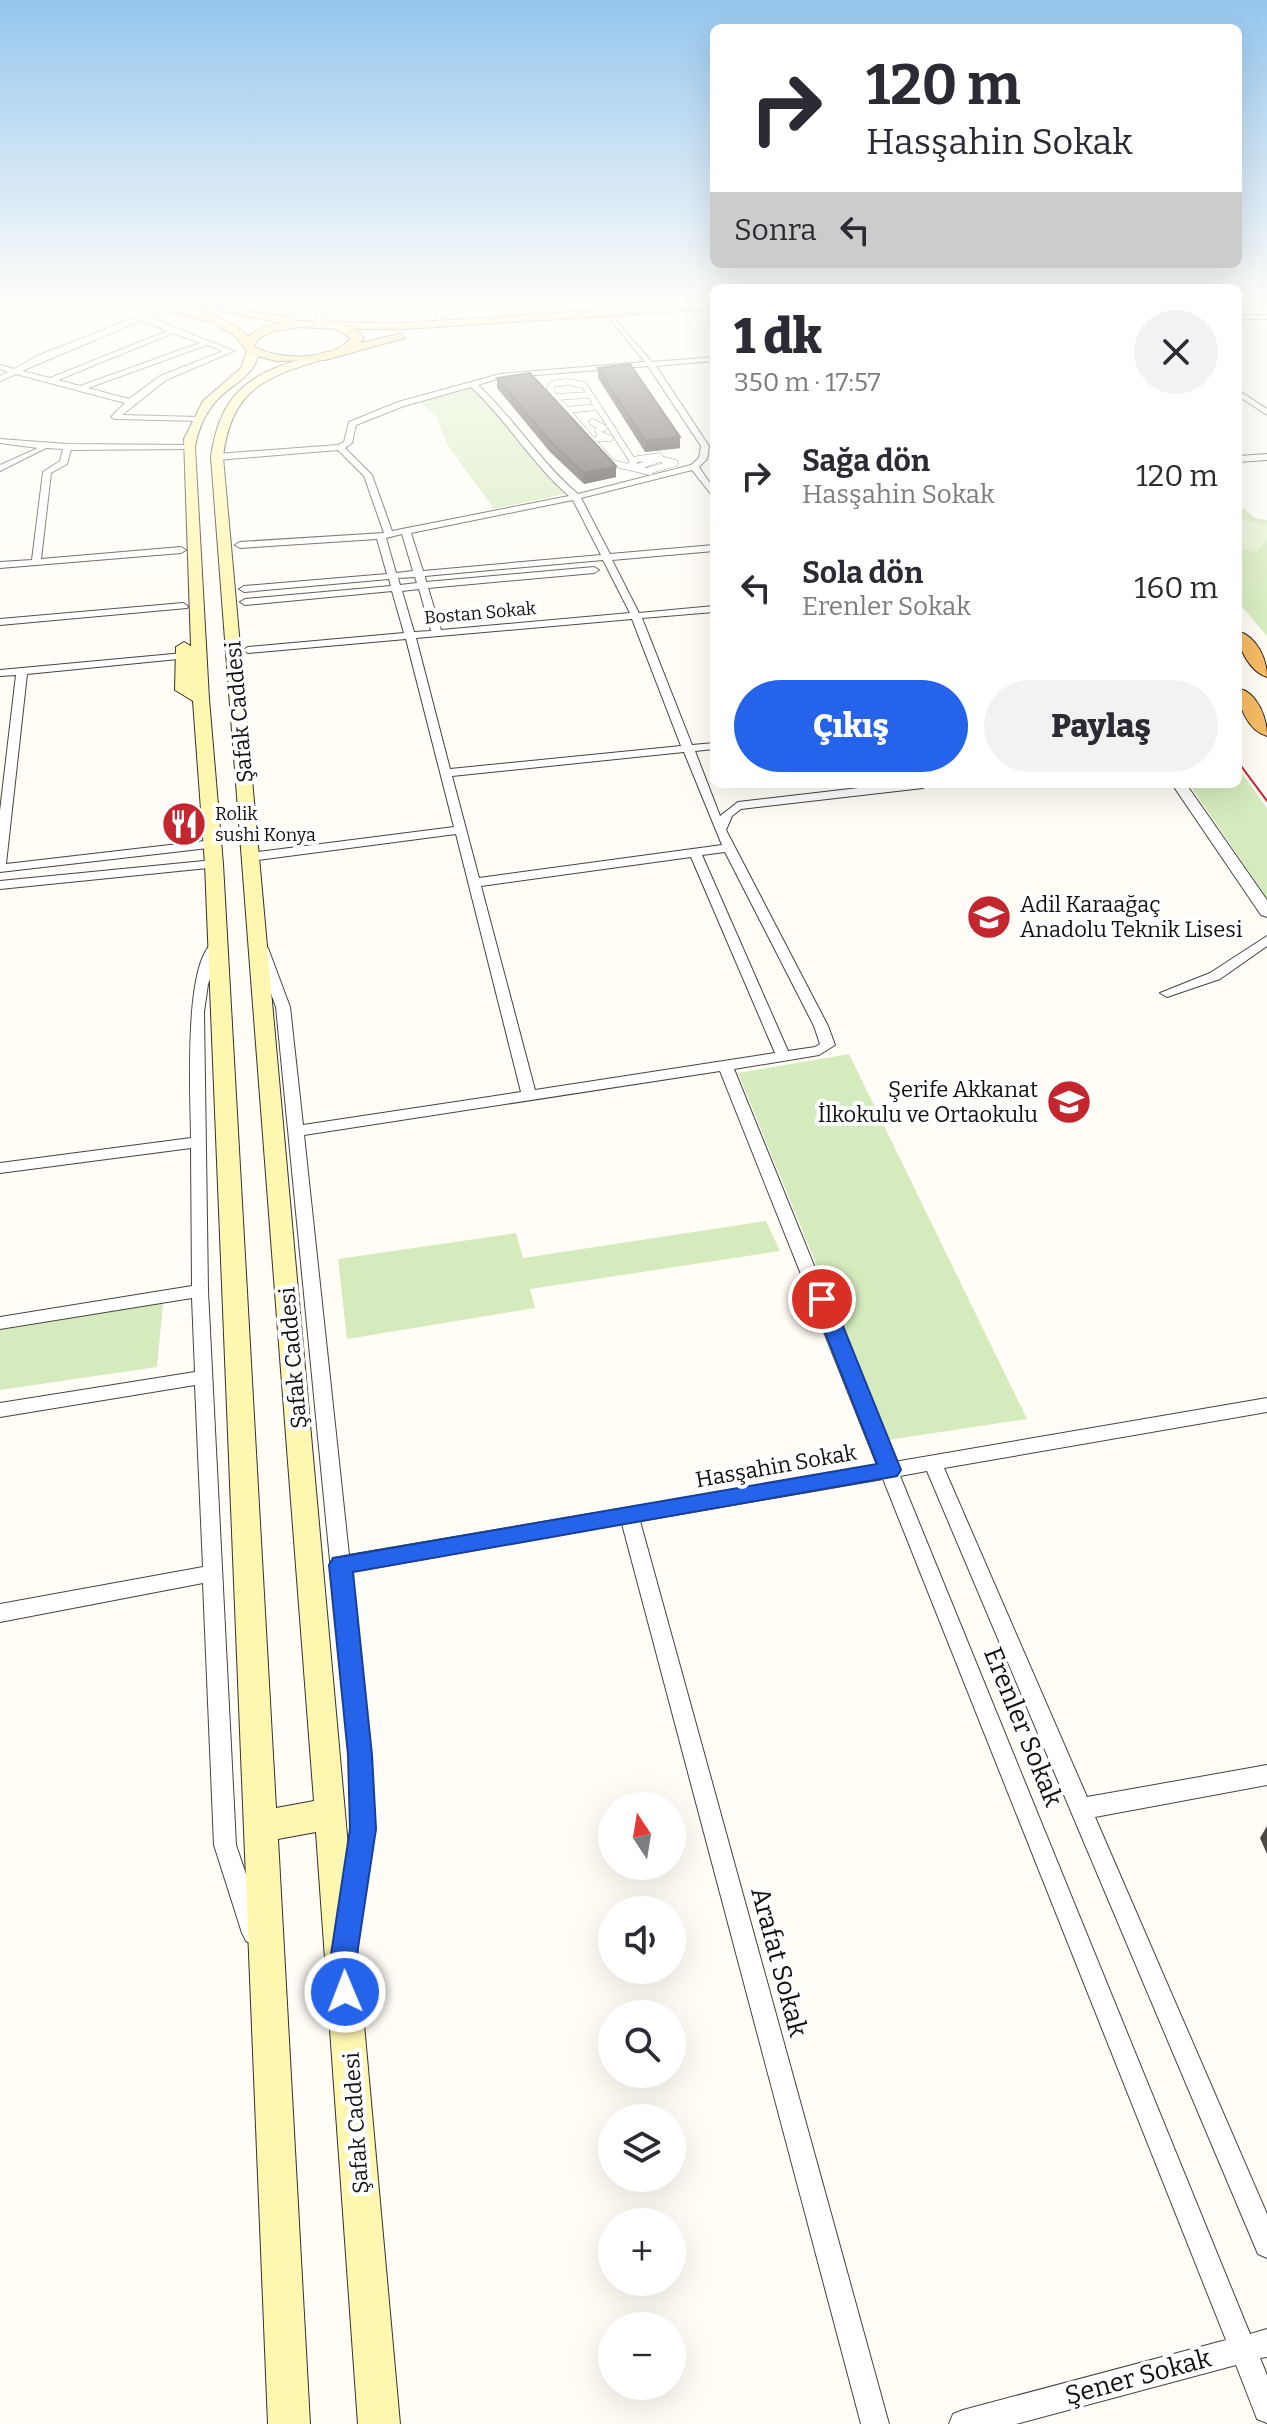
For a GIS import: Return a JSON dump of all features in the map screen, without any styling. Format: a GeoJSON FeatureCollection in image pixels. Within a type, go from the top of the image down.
{"type":"FeatureCollection","features":[{"type":"Feature","properties":{"kind":"highway"},"geometry":{"type":"LineString","coordinates":[[1242,641],[1267,671]]}},
{"type":"Feature","properties":{"kind":"highway"},"geometry":{"type":"LineString","coordinates":[[1242,699],[1267,730]]}},
{"type":"Feature","properties":{"kind":"main road","name":"Şafak Caddesi"},"geometry":{"type":"LineString","coordinates":[[200,416],[189,447],[201,699],[214,854],[289,2424]]}},
{"type":"Feature","properties":{"kind":"main road","name":"Şafak Caddesi"},"geometry":{"type":"LineString","coordinates":[[225,416],[217,457],[379,2424]]}},
{"type":"Feature","properties":{"kind":"main road"},"geometry":{"type":"LineString","coordinates":[[223,514],[235,519],[240,545],[251,685],[237,696]]}},
{"type":"Feature","properties":{"kind":"main road"},"geometry":{"type":"LineString","coordinates":[[194,516],[179,528],[183,690],[201,699]]}},
{"type":"Feature","properties":{"kind":"main road"},"geometry":{"type":"LineString","coordinates":[[220,1004],[263,999]]}},
{"type":"Feature","properties":{"kind":"main road"},"geometry":{"type":"LineString","coordinates":[[260,1827],[331,1813]]}},
{"type":"Feature","properties":{"kind":"street"},"geometry":{"type":"LineString","coordinates":[[116,416],[198,419]]}},
{"type":"Feature","properties":{"kind":"street"},"geometry":{"type":"LineString","coordinates":[[217,457],[340,447],[348,443],[352,424],[371,416]]}},
{"type":"Feature","properties":{"kind":"street"},"geometry":{"type":"LineString","coordinates":[[296,1131],[726,1067],[819,1051],[828,1045],[720,830],[636,616],[576,497],[543,468],[503,416]]}},
{"type":"Feature","properties":{"kind":"street"},"geometry":{"type":"LineString","coordinates":[[571,416],[578,423],[602,437],[623,447],[633,464],[649,472],[675,463],[659,456],[633,464],[615,465],[602,437],[605,421],[603,416]]}},
{"type":"Feature","properties":{"kind":"street"},"geometry":{"type":"LineString","coordinates":[[240,545],[385,535],[576,497],[694,467],[703,459],[705,446],[686,416]]}},
{"type":"Feature","properties":{"kind":"street"},"geometry":{"type":"LineString","coordinates":[[602,437],[605,421]]}},
{"type":"Feature","properties":{"kind":"street"},"geometry":{"type":"LineString","coordinates":[[578,423],[623,447]]}},
{"type":"Feature","properties":{"kind":"street"},"geometry":{"type":"LineString","coordinates":[[0,441],[43,448],[71,445],[189,447]]}},
{"type":"Feature","properties":{"kind":"street"},"geometry":{"type":"LineString","coordinates":[[36,562],[47,472],[64,462],[71,445]]}},
{"type":"Feature","properties":{"kind":"street"},"geometry":{"type":"LineString","coordinates":[[340,447],[368,475],[530,1097]]}},
{"type":"Feature","properties":{"kind":"street"},"geometry":{"type":"LineString","coordinates":[[0,468],[43,448]]}},
{"type":"Feature","properties":{"kind":"street"},"geometry":{"type":"LineString","coordinates":[[1242,459],[1267,457]]}},
{"type":"Feature","properties":{"kind":"street"},"geometry":{"type":"LineString","coordinates":[[694,467],[710,489]]}},
{"type":"Feature","properties":{"kind":"street"},"geometry":{"type":"LineString","coordinates":[[406,531],[437,633]]}},
{"type":"Feature","properties":{"kind":"street"},"geometry":{"type":"LineString","coordinates":[[244,596],[393,576],[710,548]]}},
{"type":"Feature","properties":{"kind":"street"},"geometry":{"type":"LineString","coordinates":[[0,565],[181,550]]}},
{"type":"Feature","properties":{"kind":"street"},"geometry":{"type":"LineString","coordinates":[[244,596],[423,586],[612,568]]}},
{"type":"Feature","properties":{"kind":"street"},"geometry":{"type":"LineString","coordinates":[[0,622],[183,606]]}},
{"type":"Feature","properties":{"kind":"street","name":"Bostan Sokak"},"geometry":{"type":"LineString","coordinates":[[248,650],[710,609]]}},
{"type":"Feature","properties":{"kind":"street"},"geometry":{"type":"LineString","coordinates":[[0,673],[184,656]]}},
{"type":"Feature","properties":{"kind":"street"},"geometry":{"type":"LineString","coordinates":[[22,671],[0,865],[214,854]]}},
{"type":"Feature","properties":{"kind":"street"},"geometry":{"type":"LineString","coordinates":[[446,773],[710,747]]}},
{"type":"Feature","properties":{"kind":"street"},"geometry":{"type":"LineString","coordinates":[[720,830],[727,814],[738,806],[889,788]]}},
{"type":"Feature","properties":{"kind":"street"},"geometry":{"type":"LineString","coordinates":[[1182,788],[1267,912]]}},
{"type":"Feature","properties":{"kind":"street"},"geometry":{"type":"LineString","coordinates":[[251,857],[461,830]]}},
{"type":"Feature","properties":{"kind":"street"},"geometry":{"type":"LineString","coordinates":[[474,883],[729,848]]}},
{"type":"Feature","properties":{"kind":"street"},"geometry":{"type":"LineString","coordinates":[[695,853],[783,1056]]}},
{"type":"Feature","properties":{"kind":"street"},"geometry":{"type":"LineString","coordinates":[[0,885],[214,854]]}},
{"type":"Feature","properties":{"kind":"street"},"geometry":{"type":"LineString","coordinates":[[257,938],[283,1007],[360,1755],[363,1829],[343,1961]]}},
{"type":"Feature","properties":{"kind":"street"},"geometry":{"type":"LineString","coordinates":[[218,940],[201,984],[197,1012],[196,1142],[225,1845],[267,1972]]}},
{"type":"Feature","properties":{"kind":"street"},"geometry":{"type":"LineString","coordinates":[[1167,993],[1215,976],[1267,940]]}},
{"type":"Feature","properties":{"kind":"street","name":"Erenler Sokak"},"geometry":{"type":"LineString","coordinates":[[726,1067],[890,1470],[1255,2346],[1267,2409]]}},
{"type":"Feature","properties":{"kind":"street"},"geometry":{"type":"LineString","coordinates":[[0,1168],[196,1142]]}},
{"type":"Feature","properties":{"kind":"street"},"geometry":{"type":"LineString","coordinates":[[0,1323],[200,1291]]}},
{"type":"Feature","properties":{"kind":"street"},"geometry":{"type":"LineString","coordinates":[[0,1410],[204,1377]]}},
{"type":"Feature","properties":{"kind":"street","name":"Hasşahin Sokak"},"geometry":{"type":"LineString","coordinates":[[341,1565],[1267,1405]]}},
{"type":"Feature","properties":{"kind":"street","name":"Erenler Sokak"},"geometry":{"type":"LineString","coordinates":[[933,1463],[1267,2245]]}},
{"type":"Feature","properties":{"kind":"street","name":"Arafat Sokak"},"geometry":{"type":"LineString","coordinates":[[629,1515],[875,2424]]}},
{"type":"Feature","properties":{"kind":"street"},"geometry":{"type":"LineString","coordinates":[[0,1613],[213,1573]]}},
{"type":"Feature","properties":{"kind":"street"},"geometry":{"type":"LineString","coordinates":[[1081,1809],[1267,1775]]}},
{"type":"Feature","properties":{"kind":"street","name":"Şener Sokak"},"geometry":{"type":"LineString","coordinates":[[963,2424],[1255,2346]]}},
{"type":"Feature","properties":{"kind":"green space"},"geometry":{"type":"Polygon","coordinates":[[[436,416],[500,416],[564,494],[494,509],[447,444],[436,416]]]}},
{"type":"Feature","properties":{"kind":"green space"},"geometry":{"type":"Polygon","coordinates":[[[1242,507],[1255,518],[1267,520],[1267,636],[1242,607],[1242,507]]]}},
{"type":"Feature","properties":{"kind":"green space"},"geometry":{"type":"Polygon","coordinates":[[[1242,519],[1267,525],[1267,540],[1256,552],[1242,549],[1242,519]]]}},
{"type":"Feature","properties":{"kind":"green space"},"geometry":{"type":"Polygon","coordinates":[[[1242,774],[1267,808],[1267,898],[1192,788],[1242,788],[1242,774]]]}},
{"type":"Feature","properties":{"kind":"green space"},"geometry":{"type":"Polygon","coordinates":[[[849,1054],[1027,1419],[888,1440],[738,1073],[849,1054]]]}},
{"type":"Feature","properties":{"kind":"green space"},"geometry":{"type":"Polygon","coordinates":[[[766,1221],[780,1251],[530,1289],[535,1308],[347,1339],[338,1259],[516,1233],[523,1258],[766,1221]]]}},
{"type":"Feature","properties":{"kind":"green space"},"geometry":{"type":"Polygon","coordinates":[[[163,1303],[157,1367],[0,1390],[0,1330],[163,1303]]]}},
{"type":"Feature","properties":{"kind":"building"},"geometry":{"type":"Polygon","coordinates":[[[529,416],[570,416],[616,466],[584,473],[529,416]]]}},
{"type":"Feature","properties":{"kind":"building"},"geometry":{"type":"Polygon","coordinates":[[[629,416],[666,416],[680,437],[645,441],[629,416]]]}},
{"type":"Feature","properties":{"kind":"tram line"},"geometry":{"type":"LineString","coordinates":[[1242,767],[1267,801]]}},
{"type":"Feature","properties":{"kind":"place","name":"Rolik sushi Konya"},"geometry":{"type":"Point","coordinates":[184,824]}},
{"type":"Feature","properties":{"kind":"place","name":"Adil Karaağaç Anadolu Teknik Lisesi"},"geometry":{"type":"Point","coordinates":[989,917]}},
{"type":"Feature","properties":{"kind":"place","name":"Şerife Akkanat İlkokulu ve Ortaokulu"},"geometry":{"type":"Point","coordinates":[1069,1102]}},
{"type":"Feature","properties":{"kind":"route"},"geometry":{"type":"LineString","coordinates":[[345,1992],[343,1961],[363,1829],[360,1755],[341,1565],[890,1470],[822,1299]]}}]}
